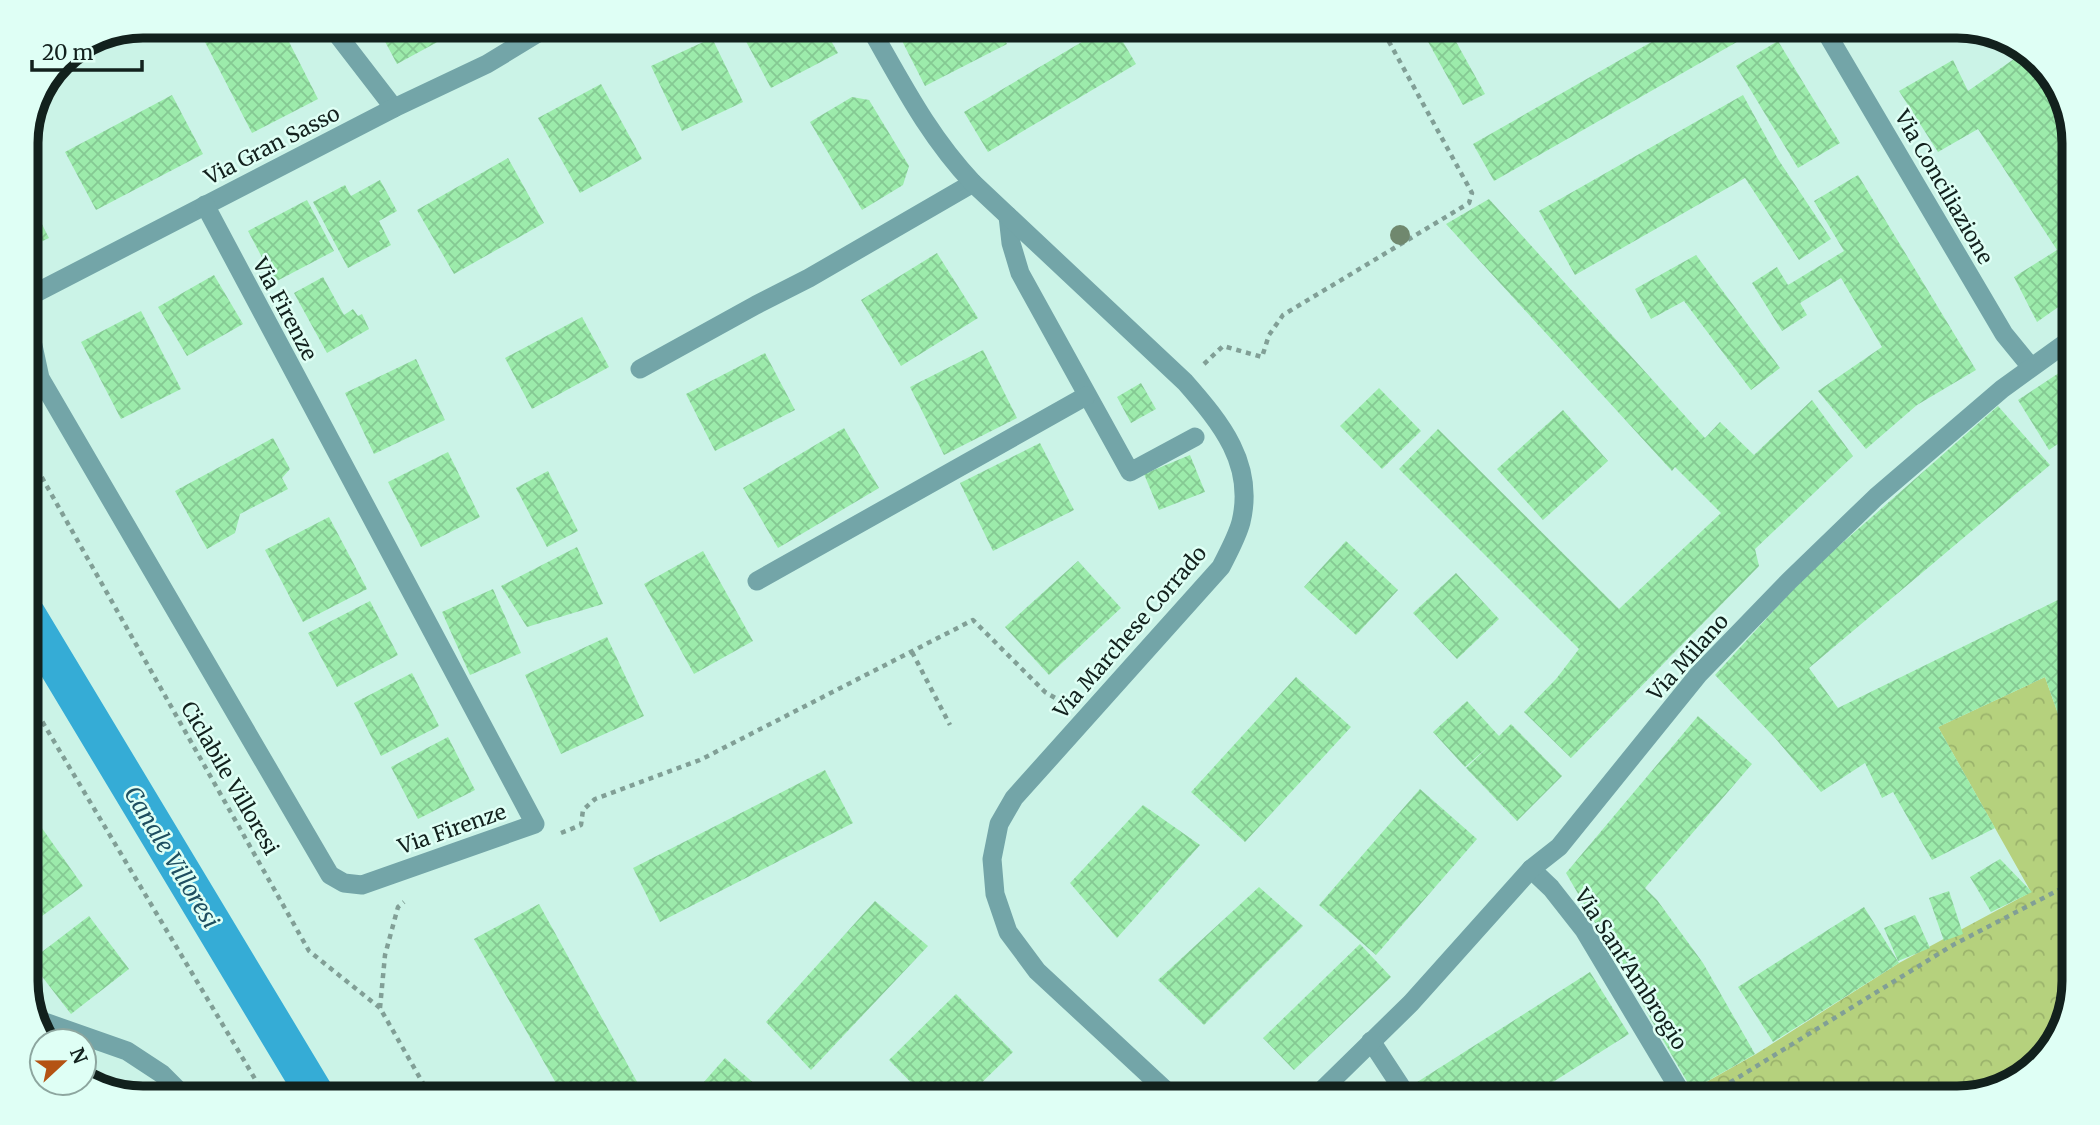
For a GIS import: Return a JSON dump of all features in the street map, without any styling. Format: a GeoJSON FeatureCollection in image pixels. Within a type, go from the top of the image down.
{"type":"FeatureCollection","features":[{"type":"Feature","properties":{"kind":"street"},"geometry":{"type":"LineString","coordinates":[[341,39],[394,108]]}},
{"type":"Feature","properties":{"kind":"street","name":"Via Gran Sasso"},"geometry":{"type":"LineString","coordinates":[[39,291],[394,108],[487,64],[528,39]]}},
{"type":"Feature","properties":{"kind":"street","name":"Via Marchese Corrado"},"geometry":{"type":"LineString","coordinates":[[877,39],[931,134],[947,155],[973,183],[1185,383],[1216,418],[1237,455],[1245,490],[1241,524],[1221,567],[1014,797],[999,824],[992,859],[995,894],[1008,932],[1037,971],[1161,1086]]}},
{"type":"Feature","properties":{"kind":"street","name":"Via Conciliazione"},"geometry":{"type":"LineString","coordinates":[[1830,39],[2004,334],[2031,367]]}},
{"type":"Feature","properties":{"kind":"street"},"geometry":{"type":"LineString","coordinates":[[640,369],[808,278],[973,183]]}},
{"type":"Feature","properties":{"kind":"street","name":"Via Firenze"},"geometry":{"type":"LineString","coordinates":[[39,373],[330,875],[344,883],[362,885],[535,824],[205,205]]}},
{"type":"Feature","properties":{"kind":"street"},"geometry":{"type":"LineString","coordinates":[[1008,216],[1011,243],[1020,273],[1130,472],[1195,437]]}},
{"type":"Feature","properties":{"kind":"street","name":"Via Milano"},"geometry":{"type":"LineString","coordinates":[[1326,1086],[1411,1003],[1531,869],[1559,847],[1698,675],[1789,581],[1876,498],[2031,367],[2061,346]]}},
{"type":"Feature","properties":{"kind":"street"},"geometry":{"type":"LineString","coordinates":[[757,581],[1086,396]]}},
{"type":"Feature","properties":{"kind":"street","name":"Via Sant'Ambrogio"},"geometry":{"type":"LineString","coordinates":[[1531,869],[1551,888],[1584,930],[1677,1086]]}},
{"type":"Feature","properties":{"kind":"street"},"geometry":{"type":"LineString","coordinates":[[47,1023],[127,1051],[162,1074],[174,1086]]}},
{"type":"Feature","properties":{"kind":"street"},"geometry":{"type":"LineString","coordinates":[[1371,1041],[1400,1086]]}},
{"type":"Feature","properties":{"kind":"path"},"geometry":{"type":"LineString","coordinates":[[1202,366],[1223,346],[1262,357],[1269,335],[1283,315],[1469,202],[1472,193],[1387,39]]}},
{"type":"Feature","properties":{"kind":"path","name":"Ciclabile Villoresi"},"geometry":{"type":"LineString","coordinates":[[39,474],[309,951],[380,1008],[425,1086]]}},
{"type":"Feature","properties":{"kind":"path"},"geometry":{"type":"LineString","coordinates":[[552,836],[581,825],[583,810],[596,799],[700,760],[973,620],[1045,692],[1065,704]]}},
{"type":"Feature","properties":{"kind":"path"},"geometry":{"type":"LineString","coordinates":[[912,652],[950,725]]}},
{"type":"Feature","properties":{"kind":"path"},"geometry":{"type":"LineString","coordinates":[[39,716],[259,1086]]}},
{"type":"Feature","properties":{"kind":"path"},"geometry":{"type":"LineString","coordinates":[[1724,1086],[1953,945],[2062,888]]}},
{"type":"Feature","properties":{"kind":"path"},"geometry":{"type":"LineString","coordinates":[[380,1008],[385,955],[398,907],[408,898]]}},
{"type":"Feature","properties":{"kind":"green space"},"geometry":{"type":"Polygon","coordinates":[[[2045,677],[2062,724],[2062,982],[2058,1009],[2044,1040],[2015,1069],[1990,1081],[1970,1086],[1699,1086],[1756,1054],[1899,963],[2031,892],[1938,727],[2045,677]]]}},
{"type":"Feature","properties":{"kind":"building"},"geometry":{"type":"Polygon","coordinates":[[[210,39],[288,39],[318,99],[252,133],[205,42],[210,39]]]}},
{"type":"Feature","properties":{"kind":"building"},"geometry":{"type":"Polygon","coordinates":[[[384,39],[443,39],[397,64],[384,39]]]}},
{"type":"Feature","properties":{"kind":"building"},"geometry":{"type":"Polygon","coordinates":[[[712,39],[743,102],[682,131],[651,66],[712,39]]]}},
{"type":"Feature","properties":{"kind":"building"},"geometry":{"type":"Polygon","coordinates":[[[745,39],[830,39],[838,53],[771,88],[745,39]]]}},
{"type":"Feature","properties":{"kind":"building"},"geometry":{"type":"Polygon","coordinates":[[[901,39],[1004,39],[1007,44],[925,86],[901,39]]]}},
{"type":"Feature","properties":{"kind":"building"},"geometry":{"type":"Polygon","coordinates":[[[1087,39],[1121,39],[1136,64],[988,152],[964,112],[1087,39]]]}},
{"type":"Feature","properties":{"kind":"building"},"geometry":{"type":"Polygon","coordinates":[[[1427,39],[1455,39],[1485,94],[1463,105],[1427,39]]]}},
{"type":"Feature","properties":{"kind":"building"},"geometry":{"type":"Polygon","coordinates":[[[1657,39],[1742,39],[1494,181],[1473,144],[1657,39]]]}},
{"type":"Feature","properties":{"kind":"building"},"geometry":{"type":"Polygon","coordinates":[[[1778,41],[1840,143],[1798,168],[1736,66],[1778,41]]]}},
{"type":"Feature","properties":{"kind":"building"},"geometry":{"type":"Polygon","coordinates":[[[2016,57],[2044,85],[2056,110],[2061,136],[2061,305],[2037,322],[2014,277],[2057,250],[1978,129],[1938,152],[1899,91],[1953,60],[1968,91],[2016,57]]]}},
{"type":"Feature","properties":{"kind":"building"},"geometry":{"type":"Polygon","coordinates":[[[601,84],[642,159],[580,193],[538,118],[601,84]]]}},
{"type":"Feature","properties":{"kind":"building"},"geometry":{"type":"Polygon","coordinates":[[[172,95],[203,154],[96,210],[65,152],[172,95]]]}},
{"type":"Feature","properties":{"kind":"building"},"geometry":{"type":"Polygon","coordinates":[[[1743,95],[1778,159],[1831,239],[1799,260],[1745,178],[1575,275],[1539,211],[1743,95]]]}},
{"type":"Feature","properties":{"kind":"building"},"geometry":{"type":"Polygon","coordinates":[[[852,97],[869,100],[909,166],[903,185],[862,210],[810,122],[852,97]]]}},
{"type":"Feature","properties":{"kind":"building"},"geometry":{"type":"Polygon","coordinates":[[[508,158],[544,223],[454,274],[417,210],[508,158]]]}},
{"type":"Feature","properties":{"kind":"building"},"geometry":{"type":"Polygon","coordinates":[[[1858,175],[1976,370],[1917,405],[1866,449],[1818,391],[1882,347],[1841,278],[1800,303],[1807,315],[1782,331],[1752,283],[1777,267],[1788,285],[1844,251],[1814,201],[1858,175]]]}},
{"type":"Feature","properties":{"kind":"building"},"geometry":{"type":"Polygon","coordinates":[[[380,180],[397,211],[379,221],[391,245],[348,268],[313,202],[345,185],[351,196],[380,180]]]}},
{"type":"Feature","properties":{"kind":"building"},"geometry":{"type":"Polygon","coordinates":[[[1489,199],[1705,438],[1720,422],[1754,455],[1812,400],[1853,456],[1755,549],[1759,566],[1571,758],[1524,712],[1556,679],[1579,649],[1399,469],[1438,429],[1619,609],[1721,513],[1675,467],[1672,471],[1446,224],[1489,199]]]}},
{"type":"Feature","properties":{"kind":"building"},"geometry":{"type":"Polygon","coordinates":[[[307,200],[334,251],[275,282],[248,231],[307,200]]]}},
{"type":"Feature","properties":{"kind":"building"},"geometry":{"type":"Polygon","coordinates":[[[39,218],[49,238],[39,243],[39,218]]]}},
{"type":"Feature","properties":{"kind":"building"},"geometry":{"type":"Polygon","coordinates":[[[937,253],[978,318],[901,366],[861,300],[937,253]]]}},
{"type":"Feature","properties":{"kind":"building"},"geometry":{"type":"Polygon","coordinates":[[[1696,255],[1780,368],[1751,390],[1684,301],[1651,319],[1635,289],[1696,255]]]}},
{"type":"Feature","properties":{"kind":"building"},"geometry":{"type":"Polygon","coordinates":[[[214,275],[243,324],[187,356],[158,307],[214,275]]]}},
{"type":"Feature","properties":{"kind":"building"},"geometry":{"type":"Polygon","coordinates":[[[323,277],[344,315],[353,309],[358,316],[362,314],[369,329],[327,353],[294,293],[323,277]]]}},
{"type":"Feature","properties":{"kind":"building"},"geometry":{"type":"Polygon","coordinates":[[[141,311],[181,389],[121,419],[81,342],[141,311]]]}},
{"type":"Feature","properties":{"kind":"building"},"geometry":{"type":"Polygon","coordinates":[[[582,317],[609,367],[532,409],[505,358],[582,317]]]}},
{"type":"Feature","properties":{"kind":"building"},"geometry":{"type":"Polygon","coordinates":[[[983,350],[1017,418],[944,455],[910,387],[983,350]]]}},
{"type":"Feature","properties":{"kind":"building"},"geometry":{"type":"Polygon","coordinates":[[[765,353],[795,410],[715,451],[686,394],[765,353]]]}},
{"type":"Feature","properties":{"kind":"building"},"geometry":{"type":"Polygon","coordinates":[[[416,359],[445,420],[374,454],[345,393],[416,359]]]}},
{"type":"Feature","properties":{"kind":"building"},"geometry":{"type":"Polygon","coordinates":[[[2061,371],[2061,442],[2049,450],[2018,400],[2061,371]]]}},
{"type":"Feature","properties":{"kind":"building"},"geometry":{"type":"Polygon","coordinates":[[[1141,383],[1156,409],[1131,423],[1117,397],[1141,383]]]}},
{"type":"Feature","properties":{"kind":"building"},"geometry":{"type":"Polygon","coordinates":[[[1379,388],[1421,431],[1382,469],[1340,426],[1379,388]]]}},
{"type":"Feature","properties":{"kind":"building"},"geometry":{"type":"Polygon","coordinates":[[[1998,406],[2050,465],[1809,668],[1838,708],[2062,598],[2062,724],[2045,677],[1938,727],[1995,828],[1932,860],[1893,792],[1882,798],[1865,763],[1821,792],[1775,738],[1715,675],[1807,574],[1998,406]]]}},
{"type":"Feature","properties":{"kind":"building"},"geometry":{"type":"Polygon","coordinates":[[[1563,410],[1608,461],[1543,520],[1497,469],[1563,410]]]}},
{"type":"Feature","properties":{"kind":"building"},"geometry":{"type":"Polygon","coordinates":[[[844,428],[879,488],[778,548],[743,488],[844,428]]]}},
{"type":"Feature","properties":{"kind":"building"},"geometry":{"type":"Polygon","coordinates":[[[273,438],[290,469],[282,478],[288,489],[240,514],[235,533],[207,549],[175,491],[273,438]]]}},
{"type":"Feature","properties":{"kind":"building"},"geometry":{"type":"Polygon","coordinates":[[[1040,443],[1074,510],[993,551],[960,483],[1040,443]]]}},
{"type":"Feature","properties":{"kind":"building"},"geometry":{"type":"Polygon","coordinates":[[[448,452],[480,517],[421,547],[388,482],[448,452]]]}},
{"type":"Feature","properties":{"kind":"building"},"geometry":{"type":"Polygon","coordinates":[[[1190,455],[1205,492],[1159,510],[1144,474],[1190,455]]]}},
{"type":"Feature","properties":{"kind":"building"},"geometry":{"type":"Polygon","coordinates":[[[548,471],[578,531],[547,547],[516,488],[548,471]]]}},
{"type":"Feature","properties":{"kind":"building"},"geometry":{"type":"Polygon","coordinates":[[[329,517],[367,589],[303,622],[265,550],[329,517]]]}},
{"type":"Feature","properties":{"kind":"building"},"geometry":{"type":"Polygon","coordinates":[[[1346,541],[1398,590],[1356,635],[1304,587],[1346,541]]]}},
{"type":"Feature","properties":{"kind":"building"},"geometry":{"type":"Polygon","coordinates":[[[577,547],[603,604],[527,627],[501,586],[577,547]]]}},
{"type":"Feature","properties":{"kind":"building"},"geometry":{"type":"Polygon","coordinates":[[[703,551],[753,641],[694,674],[644,584],[703,551]]]}},
{"type":"Feature","properties":{"kind":"building"},"geometry":{"type":"Polygon","coordinates":[[[1078,561],[1121,608],[1049,675],[1005,627],[1078,561]]]}},
{"type":"Feature","properties":{"kind":"building"},"geometry":{"type":"Polygon","coordinates":[[[1456,573],[1499,619],[1457,659],[1413,613],[1456,573]]]}},
{"type":"Feature","properties":{"kind":"building"},"geometry":{"type":"Polygon","coordinates":[[[493,589],[521,653],[470,675],[442,612],[493,589]]]}},
{"type":"Feature","properties":{"kind":"building"},"geometry":{"type":"Polygon","coordinates":[[[370,601],[398,655],[337,687],[308,633],[370,601]]]}},
{"type":"Feature","properties":{"kind":"building"},"geometry":{"type":"Polygon","coordinates":[[[607,637],[644,716],[561,754],[525,675],[607,637]]]}},
{"type":"Feature","properties":{"kind":"building"},"geometry":{"type":"Polygon","coordinates":[[[412,673],[439,726],[381,756],[354,703],[412,673]]]}},
{"type":"Feature","properties":{"kind":"building"},"geometry":{"type":"Polygon","coordinates":[[[1296,677],[1351,727],[1245,842],[1191,792],[1296,677]]]}},
{"type":"Feature","properties":{"kind":"building"},"geometry":{"type":"Polygon","coordinates":[[[1467,701],[1499,736],[1511,724],[1562,776],[1517,821],[1466,768],[1489,746],[1465,767],[1433,732],[1467,701]]]}},
{"type":"Feature","properties":{"kind":"building"},"geometry":{"type":"Polygon","coordinates":[[[1698,716],[1752,764],[1645,888],[1657,900],[1703,963],[1755,1054],[1699,1086],[1690,1086],[1566,873],[1698,716]]]}},
{"type":"Feature","properties":{"kind":"building"},"geometry":{"type":"Polygon","coordinates":[[[448,737],[475,790],[418,819],[391,767],[448,737]]]}},
{"type":"Feature","properties":{"kind":"building"},"geometry":{"type":"Polygon","coordinates":[[[825,770],[853,823],[660,922],[633,868],[825,770]]]}},
{"type":"Feature","properties":{"kind":"building"},"geometry":{"type":"Polygon","coordinates":[[[1420,789],[1477,839],[1376,955],[1319,905],[1420,789]]]}},
{"type":"Feature","properties":{"kind":"building"},"geometry":{"type":"Polygon","coordinates":[[[1143,805],[1200,845],[1117,938],[1070,883],[1143,805]]]}},
{"type":"Feature","properties":{"kind":"building"},"geometry":{"type":"Polygon","coordinates":[[[39,824],[83,886],[39,918],[39,824]]]}},
{"type":"Feature","properties":{"kind":"building"},"geometry":{"type":"Polygon","coordinates":[[[2000,859],[2032,892],[1991,912],[1970,877],[2000,859]]]}},
{"type":"Feature","properties":{"kind":"building"},"geometry":{"type":"Polygon","coordinates":[[[1259,887],[1303,926],[1204,1025],[1158,980],[1259,887]]]}},
{"type":"Feature","properties":{"kind":"building"},"geometry":{"type":"Polygon","coordinates":[[[1949,891],[1963,934],[1944,941],[1929,898],[1949,891]]]}},
{"type":"Feature","properties":{"kind":"building"},"geometry":{"type":"Polygon","coordinates":[[[875,901],[928,946],[811,1070],[766,1022],[875,901]]]}},
{"type":"Feature","properties":{"kind":"building"},"geometry":{"type":"Polygon","coordinates":[[[539,904],[639,1086],[558,1086],[474,939],[539,904]]]}},
{"type":"Feature","properties":{"kind":"building"},"geometry":{"type":"Polygon","coordinates":[[[1864,907],[1899,963],[1773,1042],[1738,987],[1864,907]]]}},
{"type":"Feature","properties":{"kind":"building"},"geometry":{"type":"Polygon","coordinates":[[[1915,915],[1930,948],[1898,961],[1884,928],[1915,915]]]}},
{"type":"Feature","properties":{"kind":"building"},"geometry":{"type":"Polygon","coordinates":[[[89,916],[129,969],[71,1014],[39,973],[39,954],[89,916]]]}},
{"type":"Feature","properties":{"kind":"building"},"geometry":{"type":"Polygon","coordinates":[[[1360,944],[1391,977],[1294,1070],[1263,1038],[1360,944]]]}},
{"type":"Feature","properties":{"kind":"building"},"geometry":{"type":"Polygon","coordinates":[[[1590,972],[1629,1034],[1547,1086],[1411,1086],[1590,972]]]}},
{"type":"Feature","properties":{"kind":"building"},"geometry":{"type":"Polygon","coordinates":[[[956,994],[1013,1052],[978,1086],[914,1086],[889,1060],[956,994]]]}},
{"type":"Feature","properties":{"kind":"building"},"geometry":{"type":"Polygon","coordinates":[[[725,1058],[757,1086],[700,1086],[725,1058]]]}},
{"type":"Feature","properties":{"kind":"waterway","name":"Canale Villoresi"},"geometry":{"type":"LineString","coordinates":[[39,635],[310,1086]]}}]}
